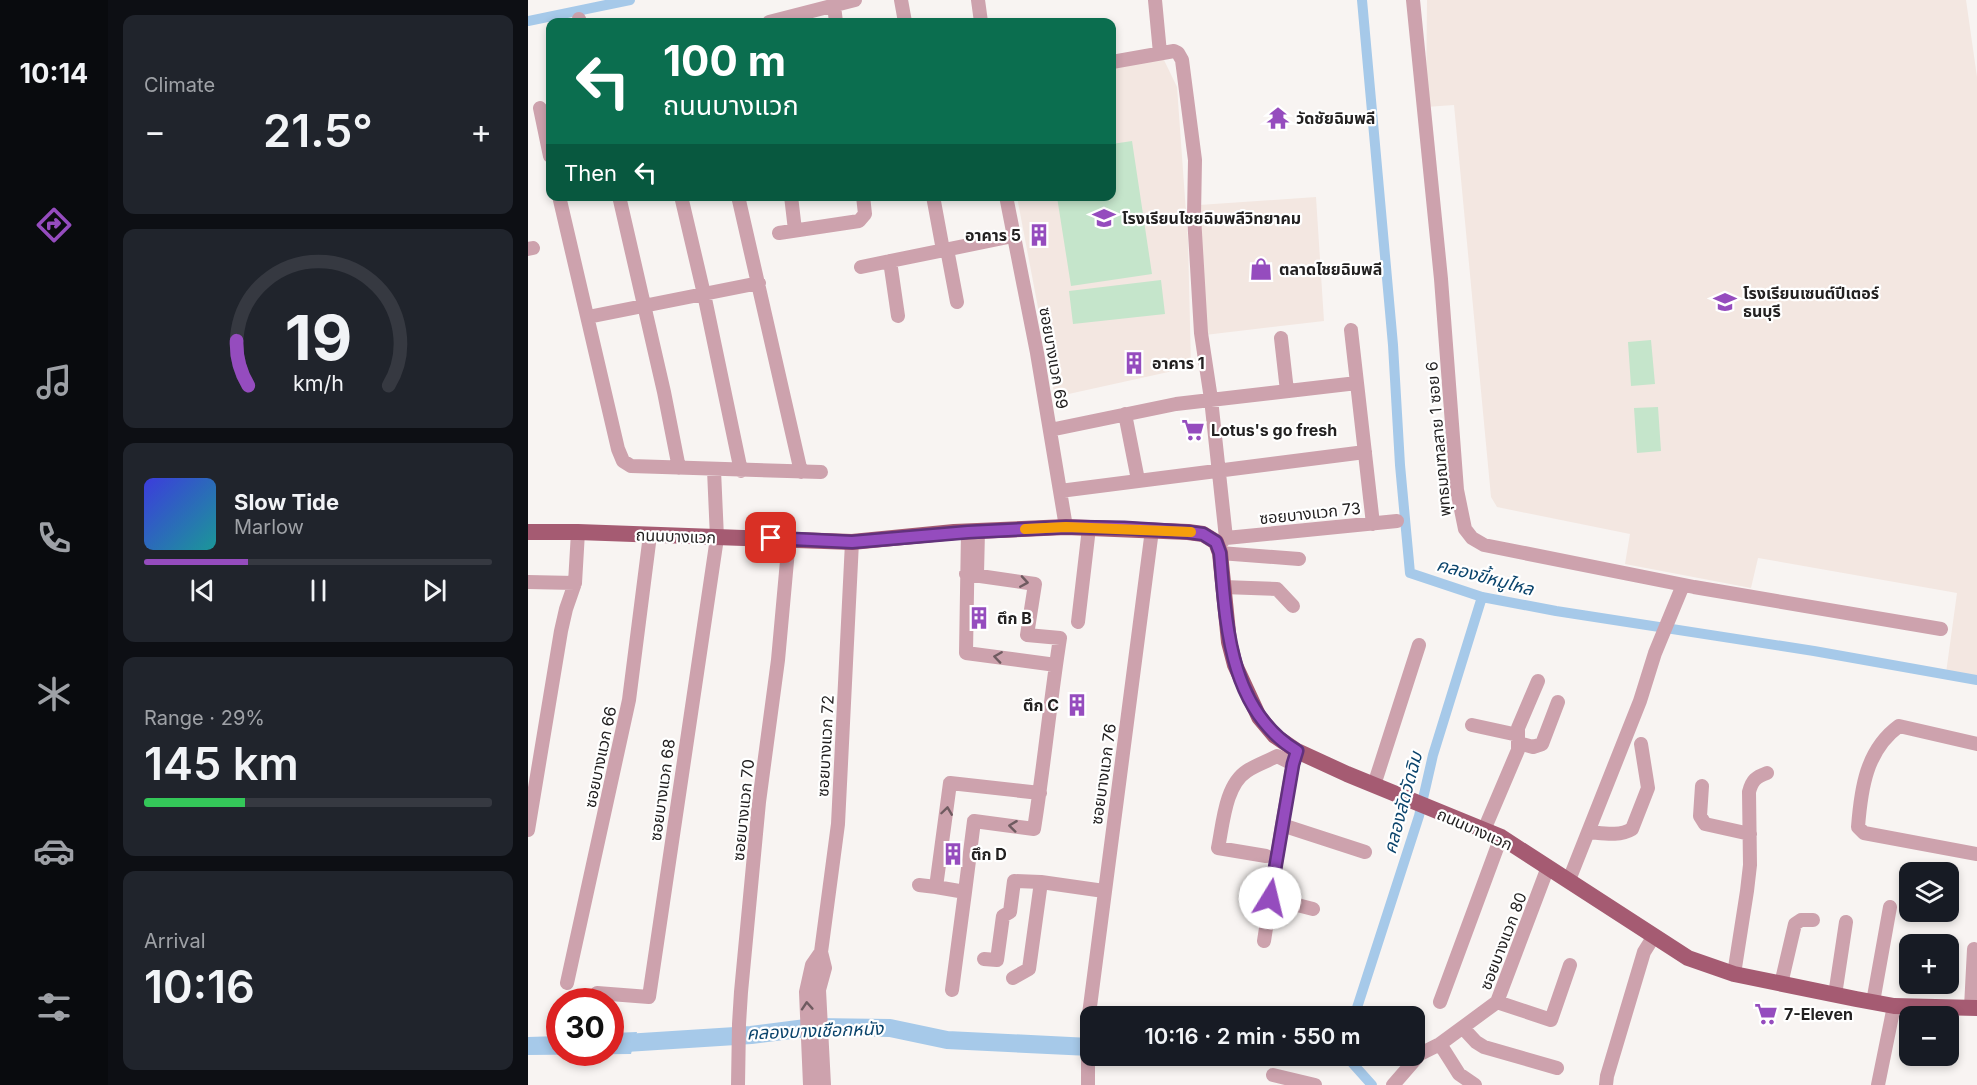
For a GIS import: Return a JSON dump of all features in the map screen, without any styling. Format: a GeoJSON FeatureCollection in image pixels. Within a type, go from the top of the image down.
{"type":"FeatureCollection","features":[{"type":"Feature","properties":{"kind":"main road","name":"ถนนบางแวก"},"geometry":{"type":"LineString","coordinates":[[528,532],[852,542],[973,531],[1066,527],[1203,534],[1221,545],[1229,642],[1240,679],[1259,717],[1286,744],[1295,757],[1374,785],[1501,837],[1688,958],[1734,974],[1894,1006],[1974,1007]]}},
{"type":"Feature","properties":{"kind":"street"},"geometry":{"type":"LineString","coordinates":[[785,18],[855,0]]}},
{"type":"Feature","properties":{"kind":"street"},"geometry":{"type":"LineString","coordinates":[[901,0],[904,18]]}},
{"type":"Feature","properties":{"kind":"street"},"geometry":{"type":"LineString","coordinates":[[978,0],[980,18]]}},
{"type":"Feature","properties":{"kind":"street"},"geometry":{"type":"LineString","coordinates":[[1155,0],[1160,53]]}},
{"type":"Feature","properties":{"kind":"street","name":"พุทธมณฑลสาย 1 ซอย 6"},"geometry":{"type":"LineString","coordinates":[[1413,0],[1440,267],[1457,490],[1465,529],[1472,538],[1484,545],[1683,585],[1941,629]]}},
{"type":"Feature","properties":{"kind":"street"},"geometry":{"type":"LineString","coordinates":[[834,6],[836,18]]}},
{"type":"Feature","properties":{"kind":"street"},"geometry":{"type":"LineString","coordinates":[[1116,61],[1174,51],[1178,53],[1184,68],[1195,160],[1194,216],[1201,333],[1219,470],[1221,545],[1245,553],[1299,559]]}},
{"type":"Feature","properties":{"kind":"street"},"geometry":{"type":"LineString","coordinates":[[540,108],[546,137]]}},
{"type":"Feature","properties":{"kind":"street"},"geometry":{"type":"LineString","coordinates":[[561,201],[618,449],[623,461],[631,466],[821,472]]}},
{"type":"Feature","properties":{"kind":"street"},"geometry":{"type":"LineString","coordinates":[[620,201],[679,468]]}},
{"type":"Feature","properties":{"kind":"street"},"geometry":{"type":"LineString","coordinates":[[682,201],[741,471]]}},
{"type":"Feature","properties":{"kind":"street"},"geometry":{"type":"LineString","coordinates":[[739,201],[801,472]]}},
{"type":"Feature","properties":{"kind":"street"},"geometry":{"type":"LineString","coordinates":[[792,201],[795,230]]}},
{"type":"Feature","properties":{"kind":"street"},"geometry":{"type":"LineString","coordinates":[[779,233],[859,220],[865,214],[864,201]]}},
{"type":"Feature","properties":{"kind":"street"},"geometry":{"type":"LineString","coordinates":[[934,201],[957,302]]}},
{"type":"Feature","properties":{"kind":"street","name":"ซอยบางแวก 69"},"geometry":{"type":"LineString","coordinates":[[1007,201],[1037,353],[1066,527]]}},
{"type":"Feature","properties":{"kind":"street"},"geometry":{"type":"LineString","coordinates":[[861,267],[1013,236]]}},
{"type":"Feature","properties":{"kind":"street"},"geometry":{"type":"LineString","coordinates":[[890,261],[898,316]]}},
{"type":"Feature","properties":{"kind":"street"},"geometry":{"type":"LineString","coordinates":[[588,317],[759,283]]}},
{"type":"Feature","properties":{"kind":"street"},"geometry":{"type":"LineString","coordinates":[[1351,330],[1373,524]]}},
{"type":"Feature","properties":{"kind":"street"},"geometry":{"type":"LineString","coordinates":[[1281,338],[1287,391]]}},
{"type":"Feature","properties":{"kind":"street"},"geometry":{"type":"LineString","coordinates":[[1050,430],[1211,399],[1357,383]]}},
{"type":"Feature","properties":{"kind":"street"},"geometry":{"type":"LineString","coordinates":[[1125,414],[1138,480]]}},
{"type":"Feature","properties":{"kind":"street"},"geometry":{"type":"LineString","coordinates":[[1060,491],[1365,452]]}},
{"type":"Feature","properties":{"kind":"street"},"geometry":{"type":"LineString","coordinates":[[714,470],[717,538]]}},
{"type":"Feature","properties":{"kind":"street","name":"ซอยบางแวก 73"},"geometry":{"type":"LineString","coordinates":[[1221,545],[1397,521]]}},
{"type":"Feature","properties":{"kind":"street"},"geometry":{"type":"LineString","coordinates":[[1078,622],[1089,528]]}},
{"type":"Feature","properties":{"kind":"street","name":"ซอยบางแวก 76"},"geometry":{"type":"LineString","coordinates":[[1088,1080],[1088,1022],[1152,530]]}},
{"type":"Feature","properties":{"kind":"street"},"geometry":{"type":"LineString","coordinates":[[973,531],[971,574],[968,584],[966,653],[1056,665]]}},
{"type":"Feature","properties":{"kind":"street"},"geometry":{"type":"LineString","coordinates":[[528,830],[533,767],[566,609],[575,583],[579,532]]}},
{"type":"Feature","properties":{"kind":"street","name":"ซอยบางแวก 66"},"geometry":{"type":"LineString","coordinates":[[567,983],[629,700],[650,535]]}},
{"type":"Feature","properties":{"kind":"street","name":"ซอยบางแวก 68"},"geometry":{"type":"LineString","coordinates":[[624,995],[649,997],[717,538]]}},
{"type":"Feature","properties":{"kind":"street","name":"ซอยบางแวก 70"},"geometry":{"type":"LineString","coordinates":[[738,1083],[741,992],[759,802],[778,660],[789,539]]}},
{"type":"Feature","properties":{"kind":"street","name":"ซอยบางแวก 72"},"geometry":{"type":"LineString","coordinates":[[818,966],[838,824],[852,542]]}},
{"type":"Feature","properties":{"kind":"street"},"geometry":{"type":"LineString","coordinates":[[952,990],[974,822],[1035,829],[1060,638],[1027,635],[1035,584],[971,574]]}},
{"type":"Feature","properties":{"kind":"street"},"geometry":{"type":"LineString","coordinates":[[528,582],[575,583]]}},
{"type":"Feature","properties":{"kind":"street"},"geometry":{"type":"LineString","coordinates":[[1569,880],[1683,585]]}},
{"type":"Feature","properties":{"kind":"street"},"geometry":{"type":"LineString","coordinates":[[1223,587],[1276,589],[1293,606]]}},
{"type":"Feature","properties":{"kind":"street"},"geometry":{"type":"LineString","coordinates":[[1374,785],[1419,645]]}},
{"type":"Feature","properties":{"kind":"street"},"geometry":{"type":"LineString","coordinates":[[1484,830],[1518,750],[1518,728],[1538,681]]}},
{"type":"Feature","properties":{"kind":"street"},"geometry":{"type":"LineString","coordinates":[[1472,725],[1519,739],[1533,747],[1542,744],[1558,702]]}},
{"type":"Feature","properties":{"kind":"street"},"geometry":{"type":"LineString","coordinates":[[1977,744],[1899,726],[1881,743],[1869,760],[1860,802],[1858,827],[1864,833],[1977,854]]}},
{"type":"Feature","properties":{"kind":"street"},"geometry":{"type":"LineString","coordinates":[[1588,832],[1616,834],[1632,829],[1648,788],[1641,744]]}},
{"type":"Feature","properties":{"kind":"street"},"geometry":{"type":"LineString","coordinates":[[1264,940],[1295,757],[1277,756],[1246,771],[1238,780],[1229,798],[1218,848],[1266,856]]}},
{"type":"Feature","properties":{"kind":"street"},"geometry":{"type":"LineString","coordinates":[[1734,974],[1747,891],[1750,834],[1749,792],[1751,782],[1767,774]]}},
{"type":"Feature","properties":{"kind":"street"},"geometry":{"type":"LineString","coordinates":[[965,892],[927,886],[950,783],[1040,793]]}},
{"type":"Feature","properties":{"kind":"street"},"geometry":{"type":"LineString","coordinates":[[1702,786],[1700,816],[1705,824],[1750,834]]}},
{"type":"Feature","properties":{"kind":"street"},"geometry":{"type":"LineString","coordinates":[[1282,825],[1365,852]]}},
{"type":"Feature","properties":{"kind":"street"},"geometry":{"type":"LineString","coordinates":[[1440,1002],[1501,837]]}},
{"type":"Feature","properties":{"kind":"street","name":"ซอยบางแวก 80"},"geometry":{"type":"LineString","coordinates":[[1393,1085],[1420,1054],[1440,1044],[1497,1002],[1548,867]]}},
{"type":"Feature","properties":{"kind":"street"},"geometry":{"type":"LineString","coordinates":[[984,959],[997,960],[1003,916],[1010,912],[1014,881],[1041,882],[1104,891]]}},
{"type":"Feature","properties":{"kind":"street"},"geometry":{"type":"LineString","coordinates":[[1013,978],[1029,969],[1041,882]]}},
{"type":"Feature","properties":{"kind":"street"},"geometry":{"type":"LineString","coordinates":[[1270,898],[1313,909]]}},
{"type":"Feature","properties":{"kind":"street"},"geometry":{"type":"LineString","coordinates":[[1873,1002],[1890,907]]}},
{"type":"Feature","properties":{"kind":"street"},"geometry":{"type":"LineString","coordinates":[[1781,984],[1795,924],[1801,920],[1813,920]]}},
{"type":"Feature","properties":{"kind":"street"},"geometry":{"type":"LineString","coordinates":[[1835,995],[1846,922]]}},
{"type":"Feature","properties":{"kind":"street"},"geometry":{"type":"LineString","coordinates":[[1606,1085],[1644,952],[1654,936]]}},
{"type":"Feature","properties":{"kind":"street"},"geometry":{"type":"LineString","coordinates":[[1974,949],[1974,1007]]}},
{"type":"Feature","properties":{"kind":"street"},"geometry":{"type":"LineString","coordinates":[[1497,1002],[1551,1020],[1570,965]]}},
{"type":"Feature","properties":{"kind":"street"},"geometry":{"type":"LineString","coordinates":[[810,1085],[806,992],[818,966]]}},
{"type":"Feature","properties":{"kind":"street"},"geometry":{"type":"LineString","coordinates":[[818,966],[824,1085]]}},
{"type":"Feature","properties":{"kind":"street"},"geometry":{"type":"LineString","coordinates":[[1878,1085],[1894,1006]]}},
{"type":"Feature","properties":{"kind":"street"},"geometry":{"type":"LineString","coordinates":[[1463,1028],[1484,1047],[1557,1068]]}},
{"type":"Feature","properties":{"kind":"street"},"geometry":{"type":"LineString","coordinates":[[1440,1044],[1459,1074],[1475,1085]]}},
{"type":"Feature","properties":{"kind":"street"},"geometry":{"type":"LineString","coordinates":[[1273,1076],[1315,1085]]}},
{"type":"Feature","properties":{"kind":"shaded area","name":"โรงเรียนเซนต์ปีเตอร์ ธนบุรี"},"geometry":{"type":"Polygon","coordinates":[[[1427,0],[1966,0],[1977,77],[1977,678],[1946,673],[1957,593],[1758,558],[1751,588],[1625,564],[1630,534],[1497,507],[1491,497],[1454,105],[1426,107],[1427,0]]]}},
{"type":"Feature","properties":{"kind":"shaded area","name":"โรงเรียนไชยฉิมพลีวิทยาคม"},"geometry":{"type":"Polygon","coordinates":[[[1159,57],[1164,60],[1177,87],[1188,240],[1191,367],[1055,397],[1018,201],[1116,201],[1116,64],[1159,57]]]}},
{"type":"Feature","properties":{"kind":"shaded area","name":"ตลาดไชยฉิมพลี"},"geometry":{"type":"Polygon","coordinates":[[[1316,197],[1324,321],[1205,335],[1199,205],[1316,197]]]}},
{"type":"Feature","properties":{"kind":"green space"},"geometry":{"type":"Polygon","coordinates":[[[1132,141],[1152,274],[1071,286],[1058,201],[1116,201],[1116,143],[1132,141]]]}},
{"type":"Feature","properties":{"kind":"green space"},"geometry":{"type":"Polygon","coordinates":[[[1161,280],[1165,314],[1073,324],[1069,291],[1161,280]]]}},
{"type":"Feature","properties":{"kind":"green space"},"geometry":{"type":"Polygon","coordinates":[[[1651,340],[1655,384],[1631,386],[1628,342],[1651,340]]]}},
{"type":"Feature","properties":{"kind":"green space"},"geometry":{"type":"Polygon","coordinates":[[[1658,407],[1661,451],[1637,453],[1634,408],[1658,407]]]}},
{"type":"Feature","properties":{"kind":"water"},"geometry":{"type":"Polygon","coordinates":[[[624,1032],[637,1032],[631,1054],[624,1054],[624,1032]]]}},
{"type":"Feature","properties":{"kind":"water"},"geometry":{"type":"Polygon","coordinates":[[[546,1036],[546,1055],[528,1055],[528,1037],[546,1036]]]}},
{"type":"Feature","properties":{"kind":"waterway"},"geometry":{"type":"LineString","coordinates":[[528,21],[630,0]]}},
{"type":"Feature","properties":{"kind":"waterway","name":"คลองขี้หมูไหล"},"geometry":{"type":"LineString","coordinates":[[1362,0],[1393,345],[1400,465],[1410,573],[1482,597],[1556,611],[1814,651],[1977,680]]}},
{"type":"Feature","properties":{"kind":"waterway","name":"คลองลัดวัดฉิม"},"geometry":{"type":"LineString","coordinates":[[1358,1006],[1419,816],[1433,755],[1482,597]]}},
{"type":"Feature","properties":{"kind":"waterway","name":"คลองบางเชือกหนัง"},"geometry":{"type":"LineString","coordinates":[[624,1043],[751,1035],[814,1027],[890,1028],[947,1040],[1080,1047]]}},
{"type":"Feature","properties":{"kind":"waterway","name":"คลองบางเชือกหนัง"},"geometry":{"type":"LineString","coordinates":[[1355,1066],[1372,1085]]}},
{"type":"Feature","properties":{"kind":"slow traffic"},"geometry":{"type":"LineString","coordinates":[[1025,529],[1124,528],[1191,532]]}},
{"type":"Feature","properties":{"kind":"place","name":"วัดชัยฉิมพลี"},"geometry":{"type":"Point","coordinates":[1278,118]}},
{"type":"Feature","properties":{"kind":"place","name":"โรงเรียนไชยฉิมพลีวิทยาคม"},"geometry":{"type":"Point","coordinates":[1104,218]}},
{"type":"Feature","properties":{"kind":"place","name":"อาคาร 5"},"geometry":{"type":"Point","coordinates":[1039,235]}},
{"type":"Feature","properties":{"kind":"place","name":"ตลาดไชยฉิมพลี"},"geometry":{"type":"Point","coordinates":[1261,269]}},
{"type":"Feature","properties":{"kind":"place","name":"โรงเรียนเซนต์ปีเตอร์ ธนบุรี"},"geometry":{"type":"Point","coordinates":[1725,302]}},
{"type":"Feature","properties":{"kind":"place","name":"อาคาร 1"},"geometry":{"type":"Point","coordinates":[1134,363]}},
{"type":"Feature","properties":{"kind":"place","name":"Lotus's go fresh"},"geometry":{"type":"Point","coordinates":[1193,430]}},
{"type":"Feature","properties":{"kind":"place","name":"ตึก B"},"geometry":{"type":"Point","coordinates":[979,618]}},
{"type":"Feature","properties":{"kind":"place","name":"ตึก C"},"geometry":{"type":"Point","coordinates":[1077,705]}},
{"type":"Feature","properties":{"kind":"place","name":"ตึก D"},"geometry":{"type":"Point","coordinates":[953,854]}},
{"type":"Feature","properties":{"kind":"place","name":"7-Eleven"},"geometry":{"type":"Point","coordinates":[1766,1014]}},
{"type":"Feature","properties":{"kind":"route"},"geometry":{"type":"LineString","coordinates":[[771,538],[852,542],[954,532],[1066,527],[1188,532],[1203,534],[1211,538],[1216,542],[1220,553],[1229,642],[1234,665],[1259,717],[1275,736],[1297,751],[1270,898]]}}]}
